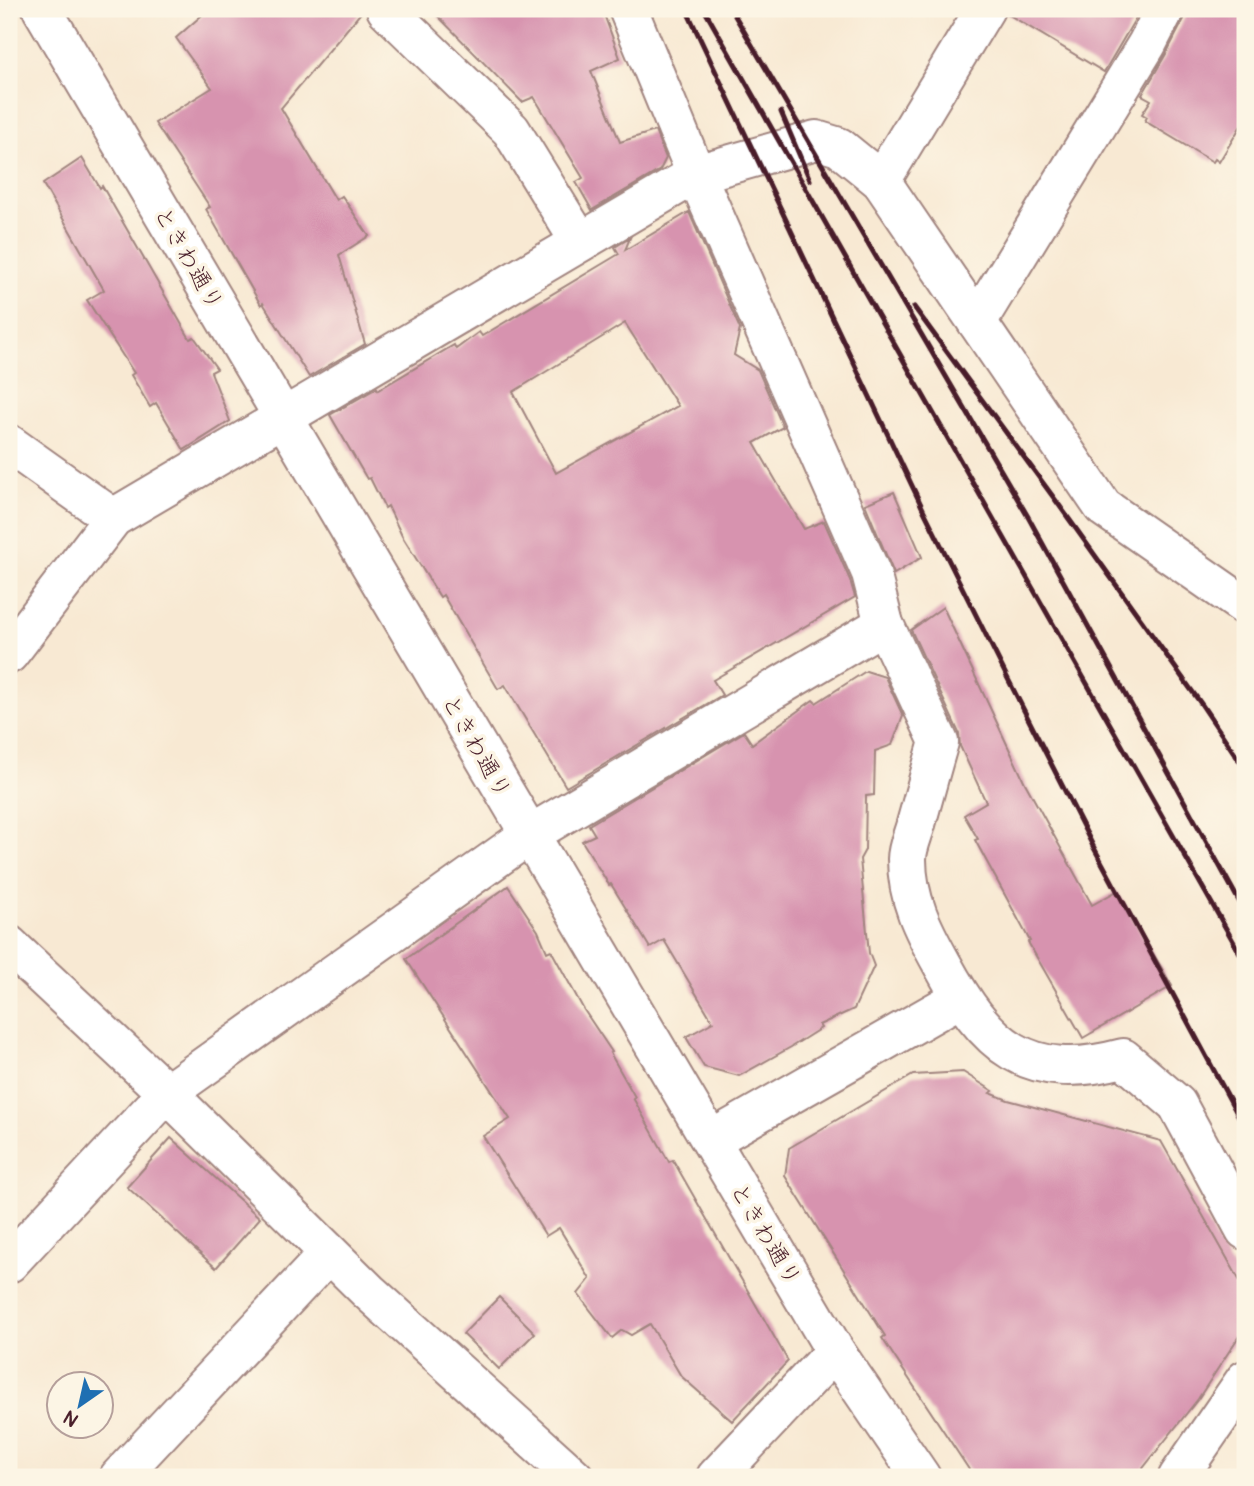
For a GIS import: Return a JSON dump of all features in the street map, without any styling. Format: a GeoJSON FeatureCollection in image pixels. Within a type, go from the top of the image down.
{"type":"FeatureCollection","features":[{"type":"Feature","properties":{"kind":"street","name":"ときわ通り"},"geometry":{"type":"LineString","coordinates":[[42,9],[835,1351],[921,1477]]}},
{"type":"Feature","properties":{"kind":"street"},"geometry":{"type":"LineString","coordinates":[[386,9],[512,130],[580,242]]}},
{"type":"Feature","properties":{"kind":"street"},"geometry":{"type":"LineString","coordinates":[[628,9],[695,174],[871,573],[884,624],[939,741],[907,856],[909,888],[926,935],[960,998],[979,1023],[999,1042],[1021,1056],[1060,1066],[1095,1065],[1123,1058],[1177,1104],[1245,1230]]}},
{"type":"Feature","properties":{"kind":"street"},"geometry":{"type":"LineString","coordinates":[[881,181],[985,9]]}},
{"type":"Feature","properties":{"kind":"street"},"geometry":{"type":"LineString","coordinates":[[977,322],[1147,44],[1165,9]]}},
{"type":"Feature","properties":{"kind":"street"},"geometry":{"type":"LineString","coordinates":[[9,654],[113,518],[695,174],[816,140],[839,147],[881,181],[1103,507],[1245,606]]}},
{"type":"Feature","properties":{"kind":"street"},"geometry":{"type":"LineString","coordinates":[[9,444],[113,518]]}},
{"type":"Feature","properties":{"kind":"street"},"geometry":{"type":"LineString","coordinates":[[9,1264],[166,1093],[529,835],[884,624]]}},
{"type":"Feature","properties":{"kind":"street"},"geometry":{"type":"LineString","coordinates":[[9,945],[166,1093],[368,1291],[574,1477]]}},
{"type":"Feature","properties":{"kind":"street"},"geometry":{"type":"LineString","coordinates":[[711,1140],[960,998]]}},
{"type":"Feature","properties":{"kind":"street"},"geometry":{"type":"LineString","coordinates":[[119,1477],[329,1253]]}},
{"type":"Feature","properties":{"kind":"street"},"geometry":{"type":"LineString","coordinates":[[716,1477],[835,1351]]}},
{"type":"Feature","properties":{"kind":"street"},"geometry":{"type":"LineString","coordinates":[[1178,1477],[1245,1380]]}},
{"type":"Feature","properties":{"kind":"building"},"geometry":{"type":"Polygon","coordinates":[[[209,9],[364,9],[281,108],[336,200],[342,196],[369,236],[339,255],[365,344],[309,377],[263,303],[261,305],[206,209],[210,207],[155,123],[212,88],[176,38],[209,9]]]}},
{"type":"Feature","properties":{"kind":"building"},"geometry":{"type":"Polygon","coordinates":[[[431,9],[602,9],[620,58],[591,71],[620,142],[655,131],[666,158],[660,170],[592,210],[576,182],[583,178],[534,97],[522,102],[431,9]]]}},
{"type":"Feature","properties":{"kind":"building"},"geometry":{"type":"Polygon","coordinates":[[[1007,9],[1141,9],[1104,72],[1006,13],[1007,9]]]}},
{"type":"Feature","properties":{"kind":"building"},"geometry":{"type":"Polygon","coordinates":[[[1187,9],[1245,9],[1245,119],[1219,162],[1215,159],[1213,162],[1145,121],[1147,117],[1142,114],[1151,100],[1142,95],[1166,54],[1187,9]]]}},
{"type":"Feature","properties":{"kind":"building"},"geometry":{"type":"Polygon","coordinates":[[[82,158],[100,188],[102,186],[190,339],[194,337],[217,369],[211,372],[230,421],[184,450],[156,403],[150,407],[131,375],[134,373],[87,300],[104,290],[43,184],[82,158]]]}},
{"type":"Feature","properties":{"kind":"building"},"geometry":{"type":"Polygon","coordinates":[[[689,212],[740,329],[734,355],[758,370],[783,427],[754,443],[804,529],[824,521],[855,597],[713,680],[722,695],[566,787],[505,685],[498,689],[443,595],[440,597],[402,536],[388,506],[385,508],[370,478],[367,479],[330,415],[454,345],[456,349],[479,332],[482,336],[619,254],[615,247],[630,238],[625,250],[689,212]],[[625,323],[513,392],[556,473],[678,406],[625,323]]]}},
{"type":"Feature","properties":{"kind":"building"},"geometry":{"type":"Polygon","coordinates":[[[894,492],[922,557],[894,574],[865,504],[894,492]]]}},
{"type":"Feature","properties":{"kind":"building"},"geometry":{"type":"Polygon","coordinates":[[[943,607],[1025,783],[1092,905],[1117,891],[1172,986],[1083,1038],[1028,942],[1030,941],[964,815],[986,802],[960,746],[959,733],[911,630],[943,607]]]}},
{"type":"Feature","properties":{"kind":"building"},"geometry":{"type":"Polygon","coordinates":[[[866,671],[885,677],[903,716],[892,745],[875,751],[874,795],[866,796],[865,850],[860,859],[869,953],[874,966],[854,1009],[819,1025],[821,1028],[791,1047],[739,1076],[704,1067],[686,1037],[713,1022],[664,940],[650,948],[582,841],[595,835],[589,825],[744,732],[752,744],[813,700],[816,703],[866,671]]]}},
{"type":"Feature","properties":{"kind":"building"},"geometry":{"type":"Polygon","coordinates":[[[508,886],[538,931],[547,952],[551,950],[584,1010],[612,1052],[610,1053],[635,1097],[633,1098],[669,1162],[673,1160],[788,1361],[732,1421],[681,1376],[650,1324],[631,1335],[622,1330],[612,1338],[578,1294],[590,1279],[559,1228],[546,1236],[483,1136],[510,1119],[406,959],[508,886]]]}},
{"type":"Feature","properties":{"kind":"building"},"geometry":{"type":"Polygon","coordinates":[[[963,1072],[993,1091],[990,1093],[1008,1100],[1161,1141],[1245,1290],[1245,1327],[1198,1399],[1136,1477],[974,1477],[882,1338],[885,1336],[785,1176],[789,1148],[913,1075],[963,1072]]]}},
{"type":"Feature","properties":{"kind":"building"},"geometry":{"type":"Polygon","coordinates":[[[171,1138],[260,1218],[216,1268],[127,1187],[171,1138]]]}},
{"type":"Feature","properties":{"kind":"building"},"geometry":{"type":"Polygon","coordinates":[[[499,1297],[535,1333],[499,1369],[463,1334],[499,1297]]]}},
{"type":"Feature","properties":{"kind":"railway"},"geometry":{"type":"LineString","coordinates":[[686,9],[924,511],[1093,846],[1245,1128]]}},
{"type":"Feature","properties":{"kind":"railway"},"geometry":{"type":"LineString","coordinates":[[704,9],[1245,962]]}},
{"type":"Feature","properties":{"kind":"railway"},"geometry":{"type":"LineString","coordinates":[[731,9],[1027,515],[1245,912]]}},
{"type":"Feature","properties":{"kind":"railway"},"geometry":{"type":"LineString","coordinates":[[781,112],[810,180]]}},
{"type":"Feature","properties":{"kind":"railway"},"geometry":{"type":"LineString","coordinates":[[914,307],[1054,498],[1245,769]]}}]}
